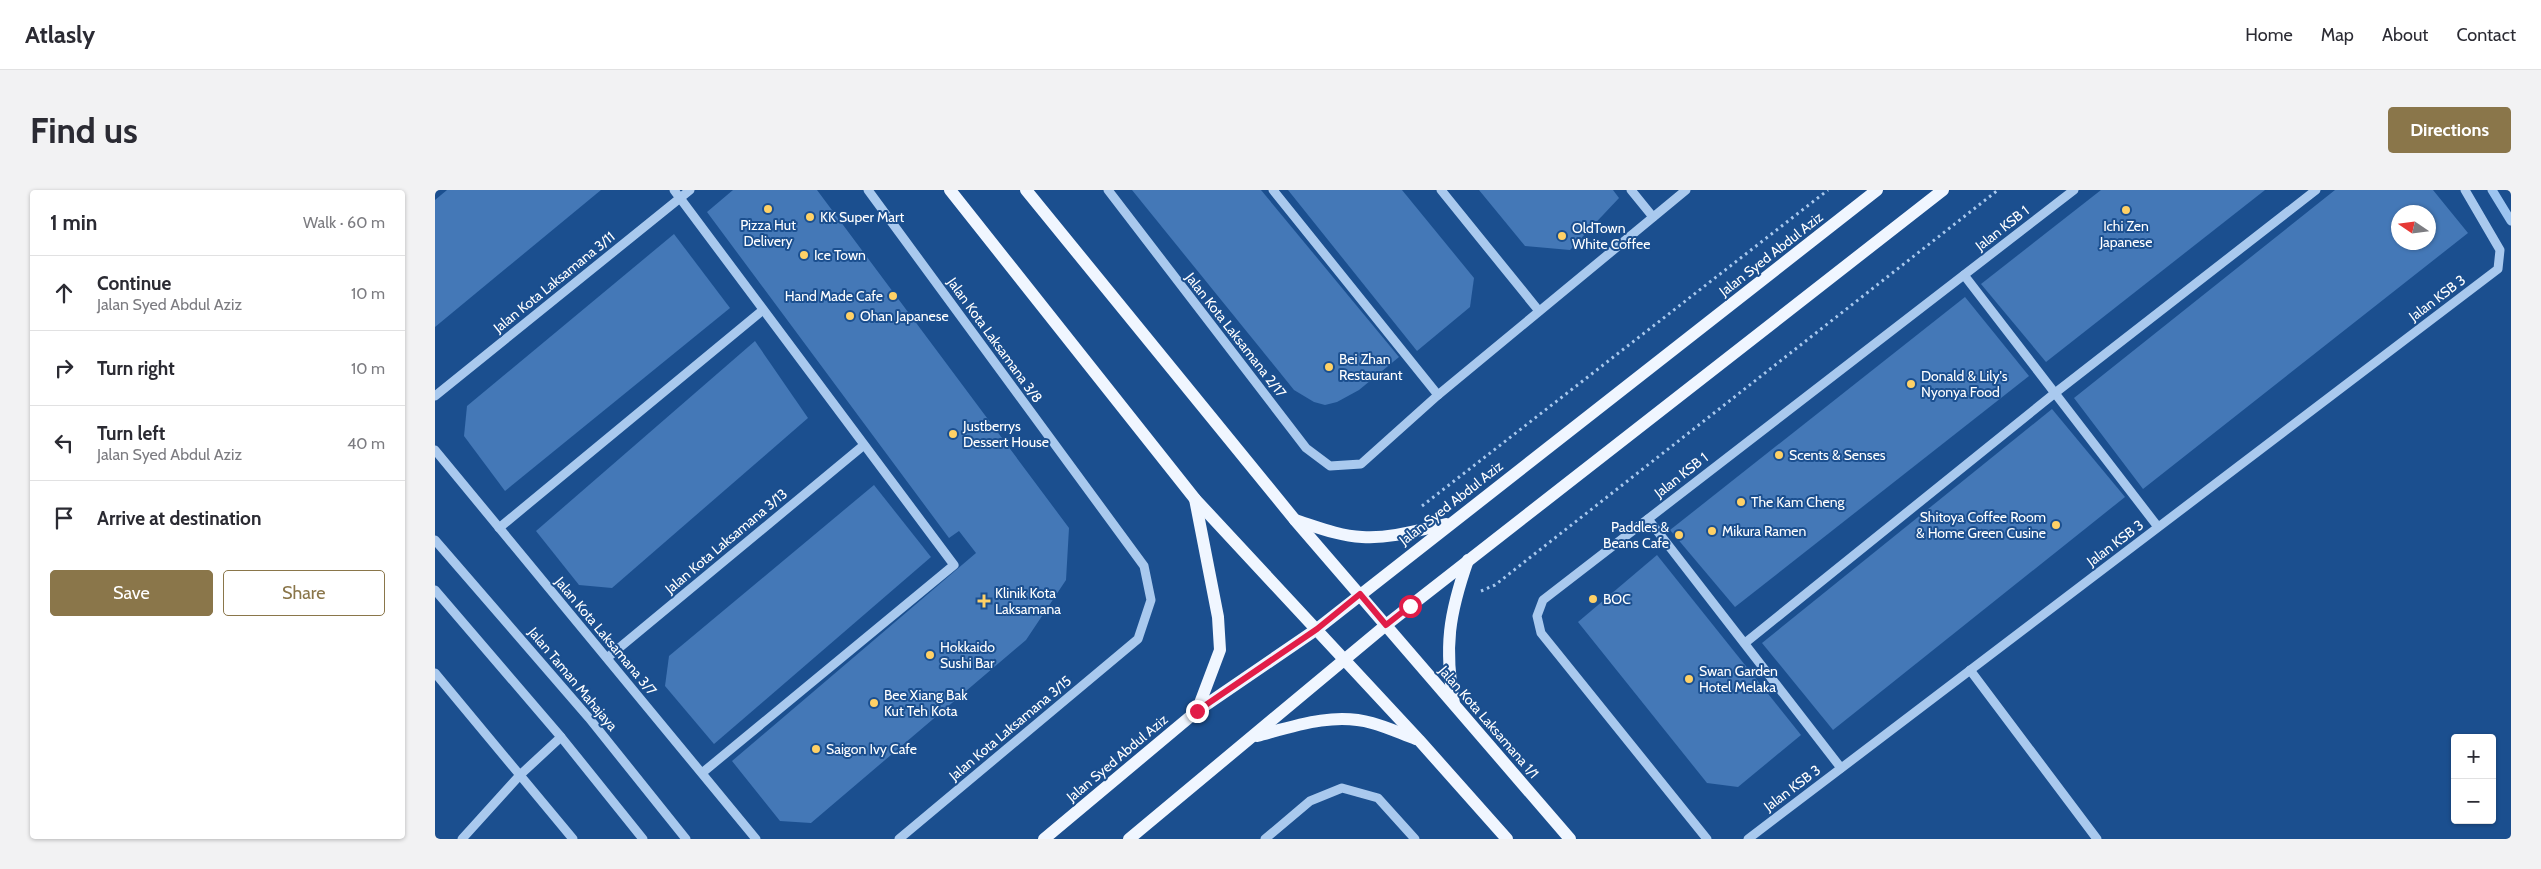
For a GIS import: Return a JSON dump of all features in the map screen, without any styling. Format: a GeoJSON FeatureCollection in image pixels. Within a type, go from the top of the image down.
{"type":"FeatureCollection","features":[{"type":"Feature","properties":{"kind":"main road"},"geometry":{"type":"LineString","coordinates":[[950,190],[1195,499],[1419,740],[1507,839]]}},
{"type":"Feature","properties":{"kind":"main road","name":"Jalan Kota Laksamana 1/1"},"geometry":{"type":"LineString","coordinates":[[1026,190],[1295,520],[1570,839]]}},
{"type":"Feature","properties":{"kind":"main road","name":"Jalan Syed Abdul Aziz"},"geometry":{"type":"LineString","coordinates":[[1044,839],[1197,711],[1317,629],[1877,190]]}},
{"type":"Feature","properties":{"kind":"main road"},"geometry":{"type":"LineString","coordinates":[[1129,839],[1386,625],[1943,190]]}},
{"type":"Feature","properties":{"kind":"main road"},"geometry":{"type":"LineString","coordinates":[[1195,499],[1218,617],[1220,650],[1197,711]]}},
{"type":"Feature","properties":{"kind":"main road"},"geometry":{"type":"LineString","coordinates":[[1295,520],[1337,534],[1363,537],[1390,535],[1450,523]]}},
{"type":"Feature","properties":{"kind":"main road"},"geometry":{"type":"LineString","coordinates":[[1454,704],[1449,678],[1448,636],[1453,602],[1468,560]]}},
{"type":"Feature","properties":{"kind":"main road"},"geometry":{"type":"LineString","coordinates":[[1252,737],[1311,722],[1341,719],[1371,722],[1419,740]]}},
{"type":"Feature","properties":{"kind":"street"},"geometry":{"type":"LineString","coordinates":[[674,190],[954,565],[702,773]]}},
{"type":"Feature","properties":{"kind":"street","name":"Jalan Kota Laksamana 3/11"},"geometry":{"type":"LineString","coordinates":[[435,396],[690,190]]}},
{"type":"Feature","properties":{"kind":"street","name":"Jalan Kota Laksamana 3/8"},"geometry":{"type":"LineString","coordinates":[[868,190],[1144,566],[1151,600],[1138,639]]}},
{"type":"Feature","properties":{"kind":"street","name":"Jalan Kota Laksamana 2/17"},"geometry":{"type":"LineString","coordinates":[[1108,190],[1306,448],[1330,466],[1361,464],[1438,395]]}},
{"type":"Feature","properties":{"kind":"street"},"geometry":{"type":"LineString","coordinates":[[1273,190],[1438,395],[1686,190]]}},
{"type":"Feature","properties":{"kind":"street"},"geometry":{"type":"LineString","coordinates":[[1441,190],[1539,311]]}},
{"type":"Feature","properties":{"kind":"street"},"geometry":{"type":"LineString","coordinates":[[1631,190],[1653,218]]}},
{"type":"Feature","properties":{"kind":"street","name":"Jalan KSB 1"},"geometry":{"type":"LineString","coordinates":[[1707,839],[1541,633],[1537,616],[1543,600],[2074,190]]}},
{"type":"Feature","properties":{"kind":"street"},"geometry":{"type":"LineString","coordinates":[[1745,644],[2055,393],[2316,190]]}},
{"type":"Feature","properties":{"kind":"street","name":"Jalan KSB 3"},"geometry":{"type":"LineString","coordinates":[[1748,839],[2498,269],[2500,250],[2465,190]]}},
{"type":"Feature","properties":{"kind":"street"},"geometry":{"type":"LineString","coordinates":[[1964,275],[2158,527]]}},
{"type":"Feature","properties":{"kind":"street"},"geometry":{"type":"LineString","coordinates":[[499,528],[763,310]]}},
{"type":"Feature","properties":{"kind":"street","name":"Jalan Kota Laksamana 3/13"},"geometry":{"type":"LineString","coordinates":[[607,658],[864,445]]}},
{"type":"Feature","properties":{"kind":"street","name":"Jalan Kota Laksamana 3/7"},"geometry":{"type":"LineString","coordinates":[[435,450],[756,839]]}},
{"type":"Feature","properties":{"kind":"street"},"geometry":{"type":"LineString","coordinates":[[1648,519],[1841,768]]}},
{"type":"Feature","properties":{"kind":"street","name":"Jalan Taman Mahajaya"},"geometry":{"type":"LineString","coordinates":[[435,540],[589,718],[686,839]]}},
{"type":"Feature","properties":{"kind":"street"},"geometry":{"type":"LineString","coordinates":[[435,590],[561,737],[643,839]]}},
{"type":"Feature","properties":{"kind":"street","name":"Jalan Kota Laksamana 3/15"},"geometry":{"type":"LineString","coordinates":[[899,839],[1138,639]]}},
{"type":"Feature","properties":{"kind":"street"},"geometry":{"type":"LineString","coordinates":[[1970,670],[2097,839]]}},
{"type":"Feature","properties":{"kind":"street"},"geometry":{"type":"LineString","coordinates":[[435,673],[573,839]]}},
{"type":"Feature","properties":{"kind":"street"},"geometry":{"type":"LineString","coordinates":[[462,839],[520,775],[561,737]]}},
{"type":"Feature","properties":{"kind":"street"},"geometry":{"type":"LineString","coordinates":[[1265,839],[1310,802],[1342,788],[1378,798],[1415,839]]}},
{"type":"Feature","properties":{"kind":"path"},"geometry":{"type":"LineString","coordinates":[[1430,499],[1828,190]]}},
{"type":"Feature","properties":{"kind":"path"},"geometry":{"type":"LineString","coordinates":[[1495,585],[1998,190]]}},
{"type":"Feature","properties":{"kind":"building"},"geometry":{"type":"Polygon","coordinates":[[[447,190],[601,190],[435,327],[435,200],[447,190]]]}},
{"type":"Feature","properties":{"kind":"building"},"geometry":{"type":"Polygon","coordinates":[[[733,190],[817,190],[1069,528],[1066,580],[1026,640],[811,823],[780,821],[732,761],[976,553],[959,531],[949,538],[707,212],[733,190]]]}},
{"type":"Feature","properties":{"kind":"building"},"geometry":{"type":"Polygon","coordinates":[[[1132,190],[1261,190],[1399,357],[1359,390],[1337,402],[1325,405],[1314,402],[1294,390],[1132,190]]]}},
{"type":"Feature","properties":{"kind":"building"},"geometry":{"type":"Polygon","coordinates":[[[1288,190],[1402,190],[1474,278],[1470,307],[1417,351],[1288,190]]]}},
{"type":"Feature","properties":{"kind":"building"},"geometry":{"type":"Polygon","coordinates":[[[1479,190],[1613,190],[1619,198],[1570,250],[1525,246],[1479,190]]]}},
{"type":"Feature","properties":{"kind":"building"},"geometry":{"type":"Polygon","coordinates":[[[2101,190],[2265,190],[2046,362],[1981,284],[2101,190]]]}},
{"type":"Feature","properties":{"kind":"building"},"geometry":{"type":"Polygon","coordinates":[[[2335,190],[2433,190],[2468,233],[2143,489],[2074,398],[2335,190]]]}},
{"type":"Feature","properties":{"kind":"building"},"geometry":{"type":"Polygon","coordinates":[[[674,234],[730,308],[505,491],[464,436],[467,406],[674,234]]]}},
{"type":"Feature","properties":{"kind":"building"},"geometry":{"type":"Polygon","coordinates":[[[1965,297],[2029,376],[1735,607],[1670,530],[1965,297]]]}},
{"type":"Feature","properties":{"kind":"building"},"geometry":{"type":"Polygon","coordinates":[[[755,341],[808,418],[612,588],[579,585],[536,531],[755,341]]]}},
{"type":"Feature","properties":{"kind":"building"},"geometry":{"type":"Polygon","coordinates":[[[2052,409],[2125,497],[1833,730],[1762,643],[2052,409]]]}},
{"type":"Feature","properties":{"kind":"building"},"geometry":{"type":"Polygon","coordinates":[[[874,485],[931,557],[714,744],[665,686],[669,656],[874,485]]]}},
{"type":"Feature","properties":{"kind":"building","name":"Swan Garden Hotel Melaka"},"geometry":{"type":"Polygon","coordinates":[[[1657,555],[1801,735],[1738,787],[1707,783],[1578,622],[1657,555]]]}},
{"type":"Feature","properties":{"kind":"waterway"},"geometry":{"type":"LineString","coordinates":[[2492,190],[2511,221]]}},
{"type":"Feature","properties":{"kind":"place","name":"Pizza Hut Delivery"},"geometry":{"type":"Point","coordinates":[768,209]}},
{"type":"Feature","properties":{"kind":"place","name":"Ichi Zen Japanese"},"geometry":{"type":"Point","coordinates":[2126,210]}},
{"type":"Feature","properties":{"kind":"place","name":"KK Super Mart"},"geometry":{"type":"Point","coordinates":[810,217]}},
{"type":"Feature","properties":{"kind":"place","name":"OldTown White Coffee"},"geometry":{"type":"Point","coordinates":[1562,236]}},
{"type":"Feature","properties":{"kind":"place","name":"Ice Town"},"geometry":{"type":"Point","coordinates":[804,255]}},
{"type":"Feature","properties":{"kind":"place","name":"Hand Made Cafe"},"geometry":{"type":"Point","coordinates":[893,296]}},
{"type":"Feature","properties":{"kind":"place","name":"Ohan Japanese"},"geometry":{"type":"Point","coordinates":[850,316]}},
{"type":"Feature","properties":{"kind":"place","name":"Bei Zhan Restaurant"},"geometry":{"type":"Point","coordinates":[1329,367]}},
{"type":"Feature","properties":{"kind":"place","name":"Donald & Lily's Nyonya Food"},"geometry":{"type":"Point","coordinates":[1911,384]}},
{"type":"Feature","properties":{"kind":"place","name":"Justberrys Dessert House"},"geometry":{"type":"Point","coordinates":[953,434]}},
{"type":"Feature","properties":{"kind":"place","name":"Scents & Senses"},"geometry":{"type":"Point","coordinates":[1779,455]}},
{"type":"Feature","properties":{"kind":"place","name":"The Kam Cheng"},"geometry":{"type":"Point","coordinates":[1741,502]}},
{"type":"Feature","properties":{"kind":"place","name":"Shitoya Coffee Room & Home Green Cusine"},"geometry":{"type":"Point","coordinates":[2056,525]}},
{"type":"Feature","properties":{"kind":"place","name":"Mikura Ramen"},"geometry":{"type":"Point","coordinates":[1712,531]}},
{"type":"Feature","properties":{"kind":"place","name":"Paddles & Beans Cafe"},"geometry":{"type":"Point","coordinates":[1679,535]}},
{"type":"Feature","properties":{"kind":"place","name":"BOC"},"geometry":{"type":"Point","coordinates":[1593,599]}},
{"type":"Feature","properties":{"kind":"place","name":"Klinik Kota Laksamana"},"geometry":{"type":"Point","coordinates":[984,601]}},
{"type":"Feature","properties":{"kind":"place","name":"Hokkaido Sushi Bar"},"geometry":{"type":"Point","coordinates":[930,655]}},
{"type":"Feature","properties":{"kind":"place","name":"Swan Garden Hotel Melaka"},"geometry":{"type":"Point","coordinates":[1689,679]}},
{"type":"Feature","properties":{"kind":"place","name":"Bee Xiang Bak Kut Teh Kota"},"geometry":{"type":"Point","coordinates":[874,703]}},
{"type":"Feature","properties":{"kind":"place","name":"Saigon Ivy Cafe"},"geometry":{"type":"Point","coordinates":[816,749]}},
{"type":"Feature","properties":{"kind":"route"},"geometry":{"type":"LineString","coordinates":[[1197,711],[1317,629],[1360,594],[1386,625],[1410,606]]}}]}
